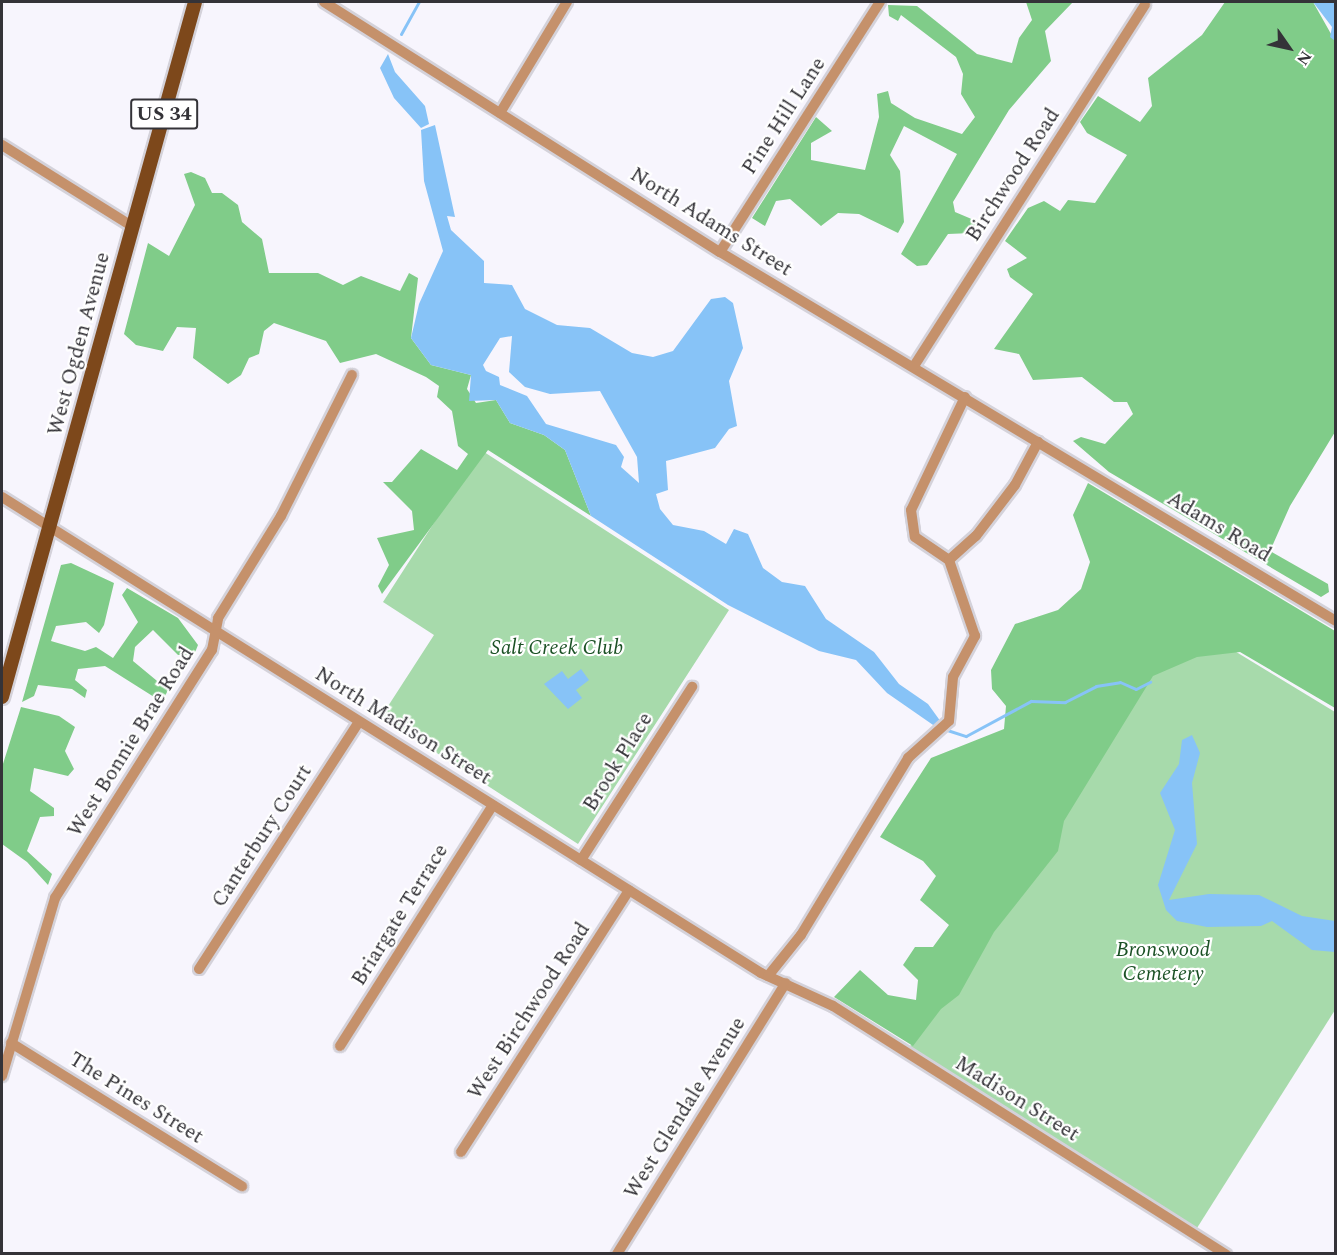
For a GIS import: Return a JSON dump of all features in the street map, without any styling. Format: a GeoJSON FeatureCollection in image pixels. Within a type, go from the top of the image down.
{"type":"FeatureCollection","features":[{"type":"Feature","properties":{"kind":"main road","name":"West Ogden Avenue"},"geometry":{"type":"LineString","coordinates":[[2,697],[195,2]]}},
{"type":"Feature","properties":{"kind":"street","name":"North Adams Street"},"geometry":{"type":"LineString","coordinates":[[324,2],[720,252],[1082,466]]}},
{"type":"Feature","properties":{"kind":"street"},"geometry":{"type":"LineString","coordinates":[[500,113],[567,2]]}},
{"type":"Feature","properties":{"kind":"street","name":"Pine Hill Lane"},"geometry":{"type":"LineString","coordinates":[[720,252],[880,2]]}},
{"type":"Feature","properties":{"kind":"street","name":"Birchwood Road"},"geometry":{"type":"LineString","coordinates":[[914,366],[1145,5]]}},
{"type":"Feature","properties":{"kind":"street"},"geometry":{"type":"LineString","coordinates":[[2,145],[133,227]]}},
{"type":"Feature","properties":{"kind":"street","name":"West Bonnie Brae Road"},"geometry":{"type":"LineString","coordinates":[[2,1076],[55,898],[212,650],[215,631],[352,375]]}},
{"type":"Feature","properties":{"kind":"street"},"geometry":{"type":"LineString","coordinates":[[768,976],[801,935],[908,758],[938,734],[949,721],[953,677],[975,636],[949,560],[915,537],[911,510],[964,397]]}},
{"type":"Feature","properties":{"kind":"street"},"geometry":{"type":"LineString","coordinates":[[949,560],[976,536],[1008,494],[1038,442]]}},
{"type":"Feature","properties":{"kind":"street","name":"Adams Road"},"geometry":{"type":"LineString","coordinates":[[1082,466],[1335,621]]}},
{"type":"Feature","properties":{"kind":"street","name":"North Madison Street"},"geometry":{"type":"LineString","coordinates":[[2,497],[358,723],[768,976],[786,983]]}},
{"type":"Feature","properties":{"kind":"street","name":"Brook Place"},"geometry":{"type":"LineString","coordinates":[[581,860],[692,687]]}},
{"type":"Feature","properties":{"kind":"street","name":"Canterbury Court"},"geometry":{"type":"LineString","coordinates":[[199,969],[358,723]]}},
{"type":"Feature","properties":{"kind":"street","name":"Briargate Terrace"},"geometry":{"type":"LineString","coordinates":[[340,1046],[493,805]]}},
{"type":"Feature","properties":{"kind":"street","name":"West Birchwood Road"},"geometry":{"type":"LineString","coordinates":[[461,1152],[629,890]]}},
{"type":"Feature","properties":{"kind":"street","name":"West Glendale Avenue"},"geometry":{"type":"LineString","coordinates":[[617,1254],[786,983]]}},
{"type":"Feature","properties":{"kind":"street","name":"Madison Street"},"geometry":{"type":"LineString","coordinates":[[786,983],[833,1006],[1226,1254]]}},
{"type":"Feature","properties":{"kind":"street","name":"The Pines Street"},"geometry":{"type":"LineString","coordinates":[[11,1043],[242,1186]]}},
{"type":"Feature","properties":{"kind":"green space"},"geometry":{"type":"Polygon","coordinates":[[[1026,2],[1073,2],[1045,31],[1051,61],[1009,110],[953,202],[955,212],[981,223],[972,233],[948,234],[927,265],[917,266],[901,254],[957,154],[904,126],[890,155],[900,171],[904,222],[898,233],[859,214],[838,213],[821,226],[790,199],[776,201],[765,226],[752,218],[816,117],[832,131],[811,143],[811,160],[865,170],[879,117],[877,94],[888,91],[891,103],[915,118],[962,134],[975,117],[961,94],[963,74],[956,57],[901,15],[898,21],[889,16],[888,5],[917,6],[977,54],[1012,63],[1019,38],[1032,20],[1026,2]]]}},
{"type":"Feature","properties":{"kind":"green space"},"geometry":{"type":"Polygon","coordinates":[[[1225,2],[1313,2],[1335,41],[1335,432],[1290,506],[1270,551],[1328,584],[1329,592],[1321,597],[1109,472],[1073,441],[1081,437],[1105,444],[1133,414],[1127,402],[1114,402],[1082,377],[1033,380],[1019,354],[994,349],[1033,294],[1010,277],[1007,269],[1027,258],[1005,241],[1028,208],[1044,201],[1060,211],[1068,200],[1095,203],[1127,155],[1087,133],[1080,122],[1098,96],[1140,122],[1152,106],[1148,78],[1202,35],[1225,2]]]}},
{"type":"Feature","properties":{"kind":"green space"},"geometry":{"type":"Polygon","coordinates":[[[191,172],[205,178],[212,193],[222,193],[238,205],[242,222],[262,239],[269,273],[318,273],[343,285],[361,276],[400,291],[409,273],[418,278],[411,338],[431,365],[471,375],[467,389],[476,403],[496,400],[510,423],[544,435],[565,450],[591,516],[488,450],[382,594],[378,586],[389,565],[377,538],[414,530],[412,511],[383,482],[392,482],[421,449],[457,470],[468,454],[458,446],[452,411],[437,397],[439,386],[426,377],[376,354],[340,363],[326,341],[274,323],[264,331],[259,354],[249,358],[241,375],[228,384],[193,358],[196,328],[177,327],[163,351],[136,345],[124,334],[148,243],[169,256],[195,205],[184,174],[191,172]]]}},
{"type":"Feature","properties":{"kind":"green space","name":"Salt Creek Club"},"geometry":{"type":"Polygon","coordinates":[[[481,450],[729,610],[578,844],[381,717],[434,635],[383,602],[481,450]]]}},
{"type":"Feature","properties":{"kind":"green space"},"geometry":{"type":"Polygon","coordinates":[[[1088,483],[1335,631],[1335,708],[1240,652],[1197,657],[1153,676],[1064,821],[1058,851],[994,932],[959,995],[941,1009],[913,1046],[834,997],[860,970],[888,995],[916,1000],[918,980],[903,965],[915,947],[933,947],[949,925],[920,900],[936,876],[923,861],[880,837],[931,758],[1004,729],[1006,706],[992,689],[991,670],[1015,624],[1058,610],[1081,589],[1090,562],[1073,515],[1088,483]]]}},
{"type":"Feature","properties":{"kind":"green space"},"geometry":{"type":"Polygon","coordinates":[[[71,563],[114,583],[104,625],[99,633],[86,622],[56,626],[51,641],[85,651],[96,647],[113,658],[138,622],[122,595],[127,588],[178,618],[198,645],[194,655],[178,655],[153,630],[135,647],[133,661],[168,690],[162,702],[105,666],[78,669],[75,680],[87,690],[85,698],[72,689],[38,685],[34,696],[22,702],[61,565],[71,563]]]}},
{"type":"Feature","properties":{"kind":"green space","name":"Bronswood Cemetery"},"geometry":{"type":"Polygon","coordinates":[[[1177,616],[1335,712],[1335,1010],[1197,1228],[909,1048],[1177,616]]]}},
{"type":"Feature","properties":{"kind":"green space"},"geometry":{"type":"Polygon","coordinates":[[[21,707],[59,716],[75,727],[65,751],[74,769],[68,776],[34,768],[30,791],[54,808],[54,816],[40,817],[27,851],[52,874],[48,885],[27,862],[2,844],[2,767],[21,707]]]}},
{"type":"Feature","properties":{"kind":"water"},"geometry":{"type":"Polygon","coordinates":[[[1313,2],[1335,2],[1335,41],[1330,37],[1332,27],[1313,2]]]}},
{"type":"Feature","properties":{"kind":"water"},"geometry":{"type":"Polygon","coordinates":[[[388,54],[395,72],[425,106],[429,124],[421,128],[394,98],[380,68],[388,54]]]}},
{"type":"Feature","properties":{"kind":"water"},"geometry":{"type":"Polygon","coordinates":[[[435,125],[455,217],[447,216],[451,230],[484,261],[484,283],[512,285],[525,309],[557,325],[590,328],[632,353],[653,357],[673,351],[711,299],[725,297],[733,303],[743,348],[729,381],[737,426],[729,429],[715,448],[666,461],[668,490],[656,494],[660,509],[673,525],[704,531],[726,544],[734,529],[748,534],[763,568],[782,582],[805,586],[826,619],[874,652],[899,684],[928,704],[941,722],[936,727],[887,693],[856,660],[819,651],[728,605],[591,516],[565,450],[544,435],[510,423],[496,400],[469,401],[471,375],[431,365],[411,338],[419,304],[443,251],[424,181],[421,130],[435,125]],[[512,336],[500,338],[483,365],[486,371],[499,377],[500,385],[527,396],[546,424],[616,445],[624,457],[621,467],[639,483],[637,457],[600,391],[550,394],[525,387],[509,372],[512,336]]]}},
{"type":"Feature","properties":{"kind":"water"},"geometry":{"type":"Polygon","coordinates":[[[581,669],[589,680],[576,690],[582,698],[568,709],[544,684],[562,671],[568,679],[581,669]]]}},
{"type":"Feature","properties":{"kind":"water"},"geometry":{"type":"Polygon","coordinates":[[[1192,735],[1200,753],[1192,783],[1197,844],[1169,900],[1209,894],[1259,895],[1302,916],[1335,921],[1335,952],[1312,950],[1272,921],[1261,926],[1207,927],[1177,921],[1166,910],[1158,885],[1175,830],[1160,793],[1179,764],[1182,740],[1192,735]]]}},
{"type":"Feature","properties":{"kind":"waterway"},"geometry":{"type":"LineString","coordinates":[[401,34],[419,2]]}},
{"type":"Feature","properties":{"kind":"waterway"},"geometry":{"type":"LineString","coordinates":[[944,729],[966,736],[1031,701],[1065,702],[1096,686],[1120,682],[1136,689],[1150,682]]}}]}
